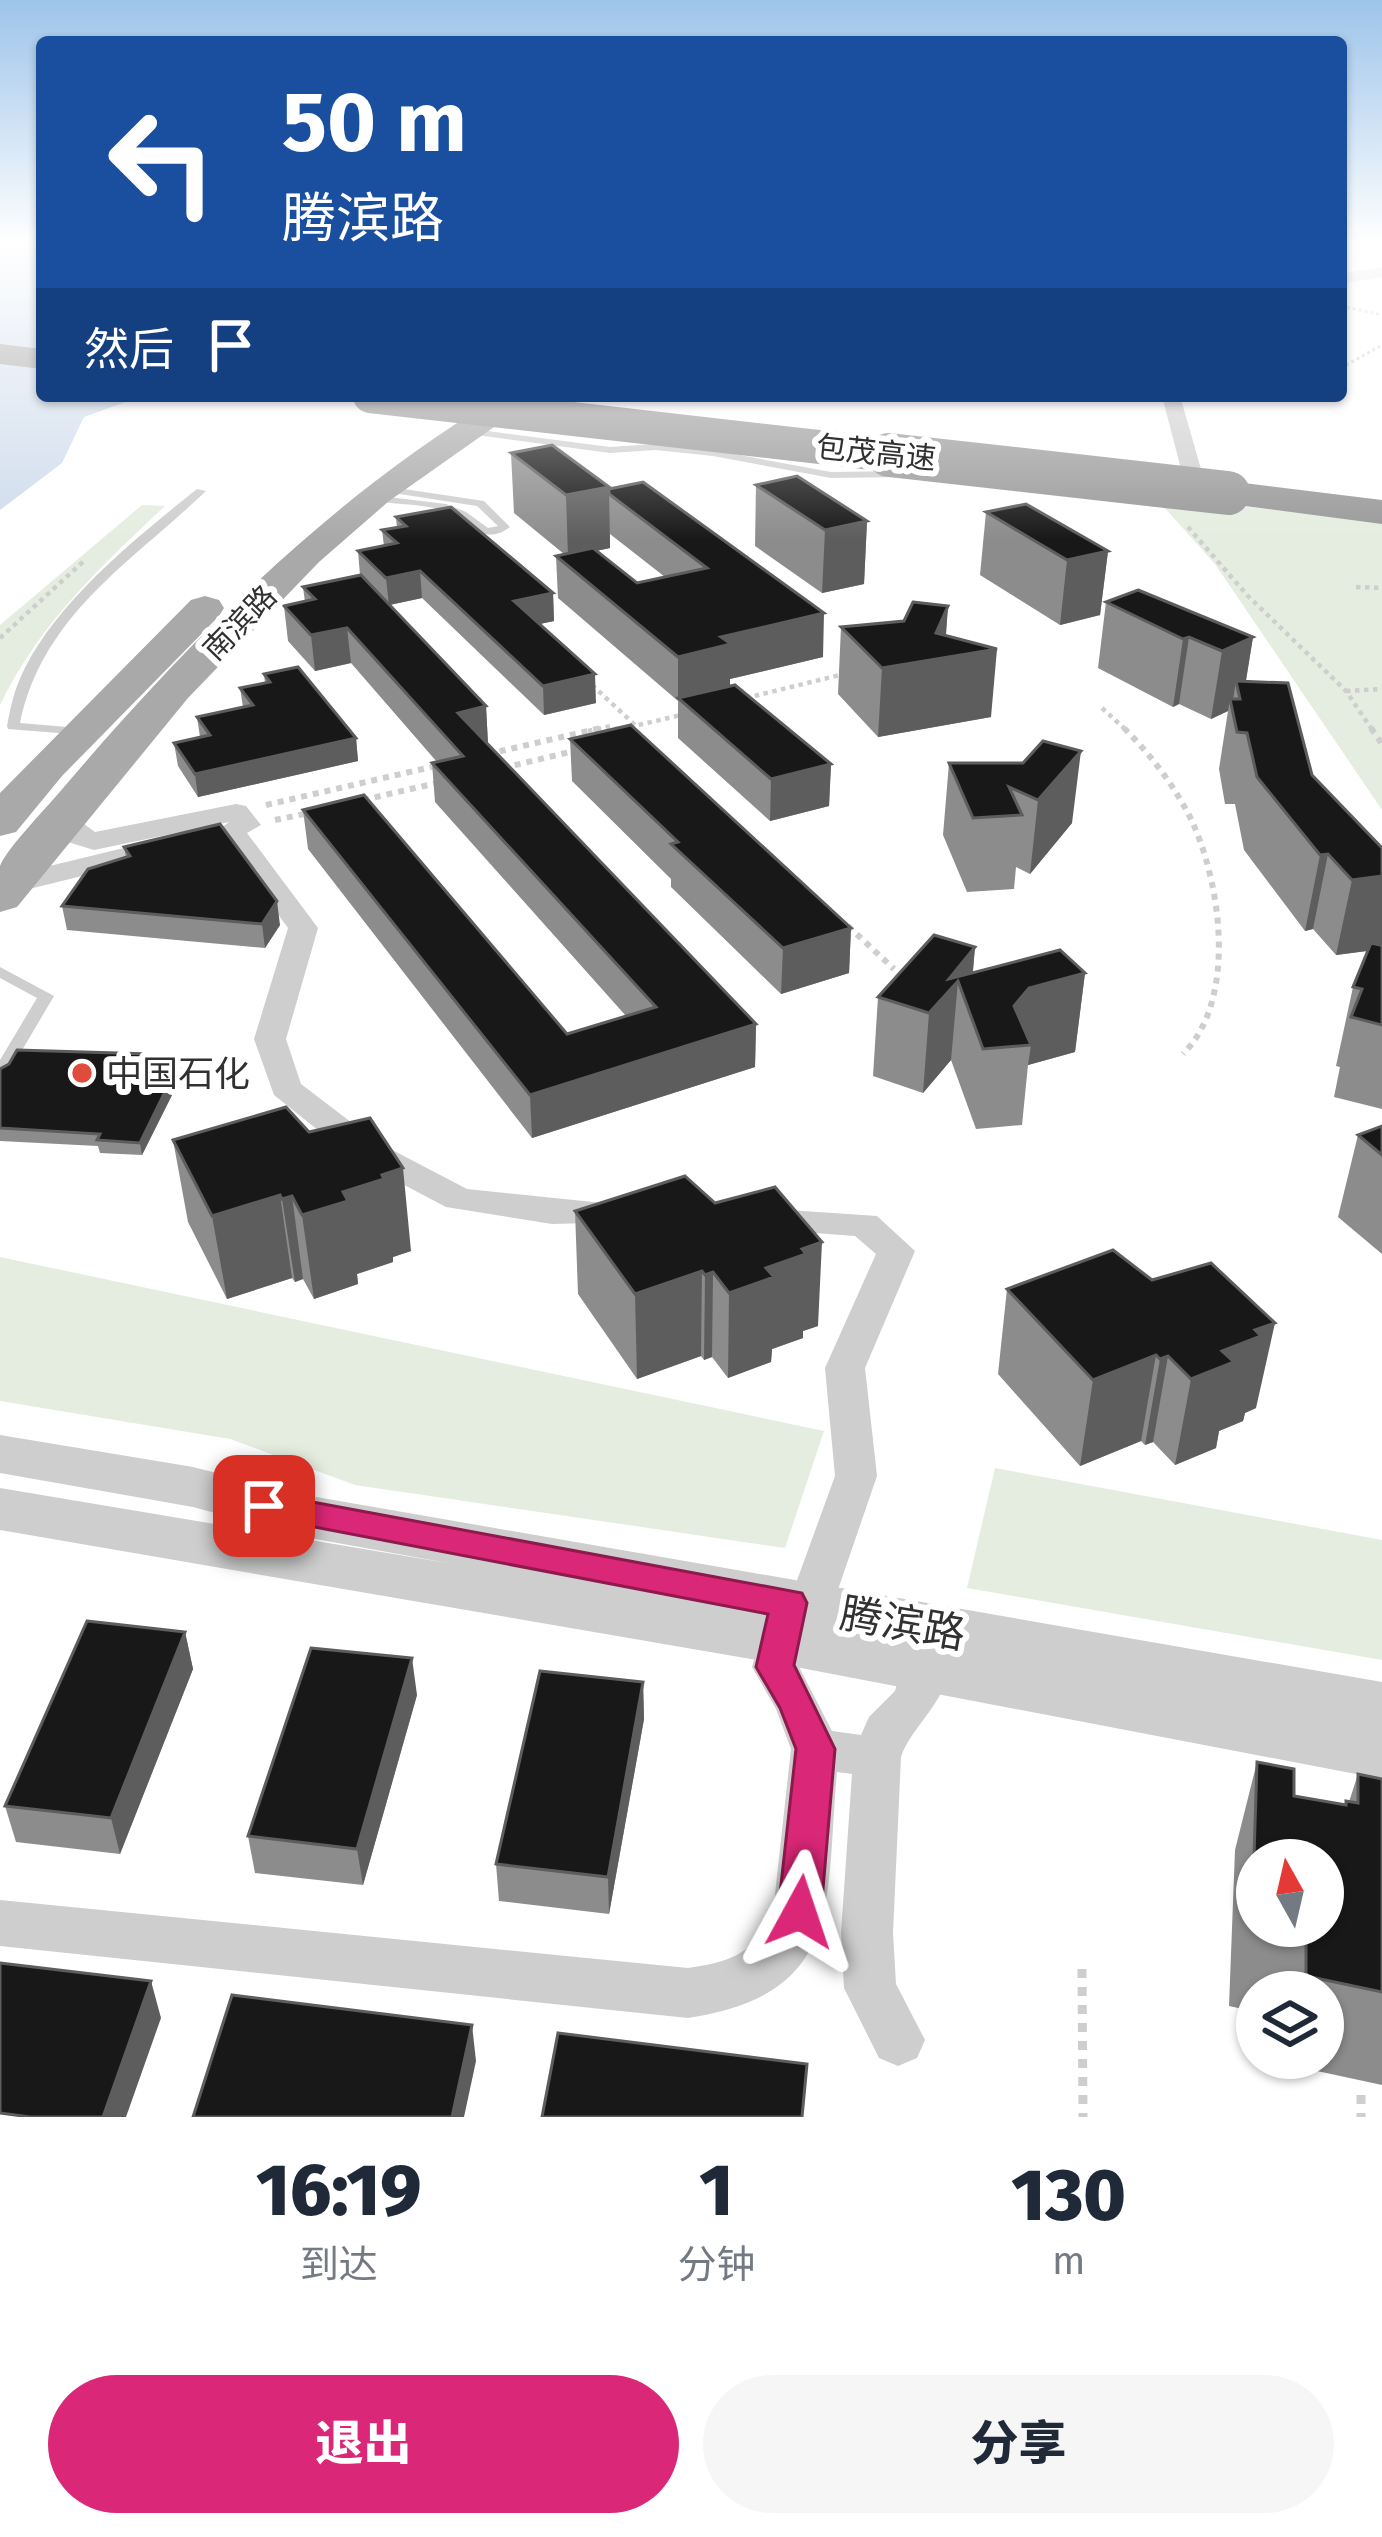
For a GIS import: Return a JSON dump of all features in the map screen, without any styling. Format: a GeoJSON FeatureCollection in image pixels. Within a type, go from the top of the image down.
{"type":"FeatureCollection","features":[{"type":"Feature","properties":{"kind":"highway"},"geometry":{"type":"LineString","coordinates":[[0,354],[36,358]]}},
{"type":"Feature","properties":{"kind":"highway","name":"包茂高速"},"geometry":{"type":"LineString","coordinates":[[427,402],[1231,486],[1382,495]]}},
{"type":"Feature","properties":{"kind":"highway","name":"包茂高速"},"geometry":{"type":"LineString","coordinates":[[541,402],[1231,486],[1382,512]]}},
{"type":"Feature","properties":{"kind":"main road","name":"南滨路"},"geometry":{"type":"LineString","coordinates":[[0,821],[80,732],[218,594],[358,473],[473,402]]}},
{"type":"Feature","properties":{"kind":"main road","name":"南滨路"},"geometry":{"type":"LineString","coordinates":[[5,891],[58,818],[262,599],[377,493],[457,430],[511,402]]}},
{"type":"Feature","properties":{"kind":"street"},"geometry":{"type":"LineString","coordinates":[[1160,498],[1187,483],[1191,469],[1174,402]]}},
{"type":"Feature","properties":{"kind":"street"},"geometry":{"type":"LineString","coordinates":[[58,818],[78,836],[94,841],[238,823]]}},
{"type":"Feature","properties":{"kind":"street"},"geometry":{"type":"LineString","coordinates":[[5,891],[238,823]]}},
{"type":"Feature","properties":{"kind":"street"},"geometry":{"type":"LineString","coordinates":[[238,823],[303,928],[270,1039],[286,1088],[365,1150],[459,1198],[552,1212],[648,1216]]}},
{"type":"Feature","properties":{"kind":"street"},"geometry":{"type":"LineString","coordinates":[[0,1923],[688,1993],[728,1987],[762,1972],[786,1946],[800,1912],[815,1749],[797,1702],[775,1667],[856,1476],[845,1368],[896,1252],[864,1224],[720,1218]]}},
{"type":"Feature","properties":{"kind":"street","name":"腾滨路"},"geometry":{"type":"LineString","coordinates":[[0,1454],[193,1487],[299,1515],[793,1617],[1382,1753]]}},
{"type":"Feature","properties":{"kind":"street","name":"腾滨路"},"geometry":{"type":"LineString","coordinates":[[0,1509],[793,1617]]}},
{"type":"Feature","properties":{"kind":"street"},"geometry":{"type":"LineString","coordinates":[[898,2040],[870,1988],[866,1933],[877,1756],[886,1731],[917,1699],[927,1648]]}},
{"type":"Feature","properties":{"kind":"street","name":"腾滨路"},"geometry":{"type":"LineString","coordinates":[[927,1648],[1382,1707]]}},
{"type":"Feature","properties":{"kind":"street"},"geometry":{"type":"LineString","coordinates":[[815,1749],[877,1756]]}},
{"type":"Feature","properties":{"kind":"lane"},"geometry":{"type":"LineString","coordinates":[[457,430],[610,450],[655,447],[713,453],[830,475],[953,474],[1054,480],[1160,498]]}},
{"type":"Feature","properties":{"kind":"lane"},"geometry":{"type":"LineString","coordinates":[[80,732],[13,726],[27,675],[62,625],[121,559],[201,490]]}},
{"type":"Feature","properties":{"kind":"lane"},"geometry":{"type":"LineString","coordinates":[[377,493],[480,503],[505,527],[494,533],[480,531],[459,512],[377,493]]}},
{"type":"Feature","properties":{"kind":"lane"},"geometry":{"type":"LineString","coordinates":[[0,972],[46,996],[0,1074]]}},
{"type":"Feature","properties":{"kind":"path"},"geometry":{"type":"LineString","coordinates":[[1347,365],[1382,345]]}},
{"type":"Feature","properties":{"kind":"path"},"geometry":{"type":"LineString","coordinates":[[1160,498],[1246,595],[1346,691],[1382,744]]}},
{"type":"Feature","properties":{"kind":"path"},"geometry":{"type":"LineString","coordinates":[[0,638],[100,548]]}},
{"type":"Feature","properties":{"kind":"path"},"geometry":{"type":"LineString","coordinates":[[1356,587],[1382,588]]}},
{"type":"Feature","properties":{"kind":"path"},"geometry":{"type":"LineString","coordinates":[[725,704],[859,671]]}},
{"type":"Feature","properties":{"kind":"path"},"geometry":{"type":"LineString","coordinates":[[586,680],[636,726]]}},
{"type":"Feature","properties":{"kind":"path"},"geometry":{"type":"LineString","coordinates":[[1346,691],[1382,689]]}},
{"type":"Feature","properties":{"kind":"path"},"geometry":{"type":"LineString","coordinates":[[1102,708],[1160,770],[1192,816],[1208,857],[1217,910],[1214,1002],[1203,1036],[1184,1054]]}},
{"type":"Feature","properties":{"kind":"path"},"geometry":{"type":"LineString","coordinates":[[616,730],[680,715]]}},
{"type":"Feature","properties":{"kind":"path"},"geometry":{"type":"LineString","coordinates":[[479,756],[611,726],[626,740],[604,745]]}},
{"type":"Feature","properties":{"kind":"path"},"geometry":{"type":"LineString","coordinates":[[524,746],[537,759]]}},
{"type":"Feature","properties":{"kind":"path"},"geometry":{"type":"LineString","coordinates":[[517,785],[501,768],[581,750]]}},
{"type":"Feature","properties":{"kind":"path"},"geometry":{"type":"LineString","coordinates":[[238,823],[457,761]]}},
{"type":"Feature","properties":{"kind":"path"},"geometry":{"type":"LineString","coordinates":[[363,800],[455,778]]}},
{"type":"Feature","properties":{"kind":"path"},"geometry":{"type":"LineString","coordinates":[[238,823],[317,811]]}},
{"type":"Feature","properties":{"kind":"path"},"geometry":{"type":"LineString","coordinates":[[844,923],[894,969]]}},
{"type":"Feature","properties":{"kind":"path"},"geometry":{"type":"LineString","coordinates":[[1082,1970],[1083,2117]]}},
{"type":"Feature","properties":{"kind":"path"},"geometry":{"type":"LineString","coordinates":[[1360,2096],[1361,2117]]}},
{"type":"Feature","properties":{"kind":"shaded area"},"geometry":{"type":"Polygon","coordinates":[[[1154,496],[1382,522],[1382,810],[1215,564],[1154,496]]]}},
{"type":"Feature","properties":{"kind":"shaded area"},"geometry":{"type":"Polygon","coordinates":[[[142,505],[165,506],[52,622],[0,705],[0,625],[142,505]]]}},
{"type":"Feature","properties":{"kind":"shaded area"},"geometry":{"type":"Polygon","coordinates":[[[0,1257],[824,1431],[785,1548],[355,1485],[230,1439],[0,1401],[0,1257]]]}},
{"type":"Feature","properties":{"kind":"shaded area"},"geometry":{"type":"Polygon","coordinates":[[[995,1468],[1382,1540],[1382,1660],[967,1588],[995,1468]]]}},
{"type":"Feature","properties":{"kind":"water"},"geometry":{"type":"Polygon","coordinates":[[[0,342],[36,342],[36,402],[125,402],[84,417],[62,463],[0,510],[0,342]]]}},
{"type":"Feature","properties":{"kind":"building"},"geometry":{"type":"Polygon","coordinates":[[[552,445],[609,487],[566,495],[511,453],[552,445]]]}},
{"type":"Feature","properties":{"kind":"building"},"geometry":{"type":"Polygon","coordinates":[[[797,476],[867,521],[825,530],[756,485],[797,476]]]}},
{"type":"Feature","properties":{"kind":"building"},"geometry":{"type":"Polygon","coordinates":[[[643,482],[824,613],[721,637],[731,644],[678,657],[556,556],[593,548],[637,583],[707,568],[609,494],[609,489],[643,482]]]}},
{"type":"Feature","properties":{"kind":"building"},"geometry":{"type":"Polygon","coordinates":[[[1026,504],[1108,551],[1067,560],[986,512],[1026,504]]]}},
{"type":"Feature","properties":{"kind":"building"},"geometry":{"type":"Polygon","coordinates":[[[451,507],[553,593],[514,601],[595,674],[543,686],[420,571],[386,578],[358,551],[397,543],[382,530],[406,526],[396,517],[451,507]]]}},
{"type":"Feature","properties":{"kind":"building"},"geometry":{"type":"Polygon","coordinates":[[[361,575],[486,706],[458,713],[756,1024],[530,1095],[303,810],[364,795],[567,1034],[656,1007],[432,763],[463,756],[347,628],[311,635],[284,606],[315,599],[303,587],[361,575]]]}},
{"type":"Feature","properties":{"kind":"building"},"geometry":{"type":"Polygon","coordinates":[[[1138,590],[1253,637],[1222,651],[1189,637],[1183,639],[1106,602],[1138,590]]]}},
{"type":"Feature","properties":{"kind":"building"},"geometry":{"type":"Polygon","coordinates":[[[913,602],[948,606],[936,633],[997,649],[882,668],[841,627],[904,621],[913,602]]]}},
{"type":"Feature","properties":{"kind":"building"},"geometry":{"type":"Polygon","coordinates":[[[298,667],[356,738],[195,774],[174,743],[210,735],[197,717],[253,705],[240,688],[270,682],[264,674],[298,667]]]}},
{"type":"Feature","properties":{"kind":"building"},"geometry":{"type":"Polygon","coordinates":[[[1236,681],[1288,683],[1312,775],[1382,848],[1382,876],[1352,880],[1328,854],[1320,855],[1257,777],[1247,733],[1237,732],[1230,699],[1240,699],[1236,681]]]}},
{"type":"Feature","properties":{"kind":"building"},"geometry":{"type":"Polygon","coordinates":[[[735,685],[831,764],[771,779],[678,698],[735,685]]]}},
{"type":"Feature","properties":{"kind":"building"},"geometry":{"type":"Polygon","coordinates":[[[631,725],[851,928],[783,948],[671,844],[678,842],[570,739],[631,725]]]}},
{"type":"Feature","properties":{"kind":"building"},"geometry":{"type":"Polygon","coordinates":[[[1043,741],[1081,751],[1038,800],[1009,787],[1022,815],[973,818],[949,763],[1023,763],[1043,741]]]}},
{"type":"Feature","properties":{"kind":"building"},"geometry":{"type":"Polygon","coordinates":[[[220,824],[277,901],[262,924],[62,906],[88,869],[130,856],[124,847],[220,824]]]}},
{"type":"Feature","properties":{"kind":"building"},"geometry":{"type":"Polygon","coordinates":[[[934,935],[975,947],[949,979],[1060,950],[1085,973],[1029,988],[1014,1006],[1031,1045],[983,1049],[958,981],[929,1013],[878,997],[934,935]]]}},
{"type":"Feature","properties":{"kind":"building"},"geometry":{"type":"Polygon","coordinates":[[[1382,939],[1382,1025],[1351,1017],[1362,989],[1353,987],[1371,943],[1380,945],[1382,939]]]}},
{"type":"Feature","properties":{"kind":"building"},"geometry":{"type":"Polygon","coordinates":[[[17,1050],[183,1055],[140,1143],[97,1140],[100,1134],[0,1128],[0,1069],[17,1050]]]}},
{"type":"Feature","properties":{"kind":"building"},"geometry":{"type":"Polygon","coordinates":[[[286,1107],[309,1132],[370,1118],[403,1168],[343,1192],[348,1201],[302,1215],[292,1196],[282,1199],[280,1195],[212,1216],[173,1140],[286,1107]]]}},
{"type":"Feature","properties":{"kind":"building"},"geometry":{"type":"Polygon","coordinates":[[[1382,1126],[1382,1155],[1358,1135],[1382,1126]]]}},
{"type":"Feature","properties":{"kind":"building"},"geometry":{"type":"Polygon","coordinates":[[[685,1176],[715,1203],[775,1187],[822,1242],[802,1249],[806,1254],[766,1268],[774,1277],[729,1293],[713,1272],[705,1275],[702,1271],[635,1294],[575,1211],[685,1176]]]}},
{"type":"Feature","properties":{"kind":"building"},"geometry":{"type":"Polygon","coordinates":[[[1113,1250],[1152,1280],[1211,1263],[1275,1323],[1255,1330],[1261,1336],[1222,1351],[1234,1362],[1191,1379],[1168,1356],[1160,1359],[1156,1355],[1093,1380],[1007,1289],[1113,1250]]]}},
{"type":"Feature","properties":{"kind":"building"},"geometry":{"type":"Polygon","coordinates":[[[87,1621],[185,1632],[111,1818],[5,1806],[87,1621]]]}},
{"type":"Feature","properties":{"kind":"building"},"geometry":{"type":"Polygon","coordinates":[[[311,1648],[412,1658],[357,1849],[248,1836],[311,1648]]]}},
{"type":"Feature","properties":{"kind":"building"},"geometry":{"type":"Polygon","coordinates":[[[540,1671],[643,1682],[608,1877],[496,1864],[540,1671]]]}},
{"type":"Feature","properties":{"kind":"building"},"geometry":{"type":"Polygon","coordinates":[[[1257,1762],[1294,1769],[1294,1796],[1346,1805],[1346,1801],[1358,1803],[1358,1774],[1382,1779],[1382,1992],[1344,1984],[1344,1971],[1306,1971],[1306,1947],[1344,1947],[1344,1839],[1255,1839],[1257,1762]]]}},
{"type":"Feature","properties":{"kind":"building"},"geometry":{"type":"Polygon","coordinates":[[[0,1963],[151,1981],[103,2117],[0,2113],[0,1963]]]}},
{"type":"Feature","properties":{"kind":"building"},"geometry":{"type":"Polygon","coordinates":[[[232,1995],[472,2025],[452,2117],[193,2117],[232,1995]]]}},
{"type":"Feature","properties":{"kind":"building"},"geometry":{"type":"Polygon","coordinates":[[[558,2033],[807,2064],[802,2117],[542,2117],[558,2033]]]}},
{"type":"Feature","properties":{"kind":"place","name":"中国石化"},"geometry":{"type":"Point","coordinates":[82,1073]}},
{"type":"Feature","properties":{"kind":"route"},"geometry":{"type":"LineString","coordinates":[[264,1506],[789,1603],[775,1667],[797,1702],[815,1749],[800,1912]]}}]}
